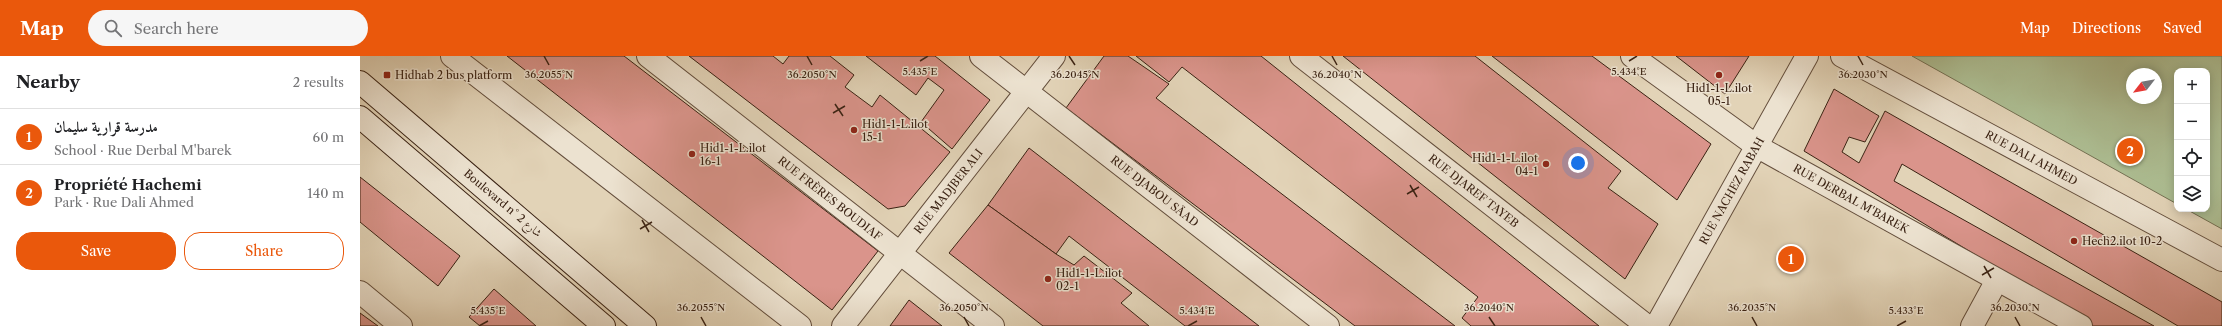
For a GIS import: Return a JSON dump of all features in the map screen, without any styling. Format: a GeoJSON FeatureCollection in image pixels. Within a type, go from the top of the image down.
{"type":"FeatureCollection","features":[{"type":"Feature","properties":{"kind":"street"},"geometry":{"type":"LineString","coordinates":[[452,56],[800,326]]}},
{"type":"Feature","properties":{"kind":"street","name":"RUE FRÈRES BOUDIAF"},"geometry":{"type":"LineString","coordinates":[[648,56],[993,326]]}},
{"type":"Feature","properties":{"kind":"street","name":"RUE DJABOU SÄAD"},"geometry":{"type":"LineString","coordinates":[[981,56],[1328,326]]}},
{"type":"Feature","properties":{"kind":"street","name":"RUE MADJBER ALI"},"geometry":{"type":"LineString","coordinates":[[843,326],[1054,56]]}},
{"type":"Feature","properties":{"kind":"street","name":"RUE DJAREF TAYEB"},"geometry":{"type":"LineString","coordinates":[[1301,56],[1647,326]]}},
{"type":"Feature","properties":{"kind":"street","name":"RUE DERBAL M'BAREK"},"geometry":{"type":"LineString","coordinates":[[1632,56],[1758,147],[2080,326]]}},
{"type":"Feature","properties":{"kind":"street","name":"RUE NACHEZ RABAH"},"geometry":{"type":"LineString","coordinates":[[1656,326],[1758,147],[1807,56]]}},
{"type":"Feature","properties":{"kind":"street","name":"RUE DALI AHMED"},"geometry":{"type":"LineString","coordinates":[[1842,56],[2222,260]]}},
{"type":"Feature","properties":{"kind":"street","name":"Boulevard n° شارع 2"},"geometry":{"type":"LineString","coordinates":[[360,82],[645,326]]}},
{"type":"Feature","properties":{"kind":"street"},"geometry":{"type":"LineString","coordinates":[[360,117],[604,326]]}},
{"type":"Feature","properties":{"kind":"street"},"geometry":{"type":"LineString","coordinates":[[1972,326],[1997,280]]}},
{"type":"Feature","properties":{"kind":"street"},"geometry":{"type":"LineString","coordinates":[[360,292],[401,326]]}},
{"type":"Feature","properties":{"kind":"green space"},"geometry":{"type":"Polygon","coordinates":[[[1912,56],[2222,56],[2222,229],[2191,212],[2210,212],[2210,68],[2174,68],[2174,202],[1912,56]]]}},
{"type":"Feature","properties":{"kind":"building","name":"Hid1-1-L.ilot 16-1"},"geometry":{"type":"Polygon","coordinates":[[[507,56],[624,56],[878,251],[832,310],[507,56]]]}},
{"type":"Feature","properties":{"kind":"building","name":"Hid1-1-L.ilot 15-1"},"geometry":{"type":"Polygon","coordinates":[[[689,56],[773,56],[783,64],[789,56],[830,56],[854,75],[845,87],[872,107],[880,95],[950,152],[905,206],[888,209],[689,56]]]}},
{"type":"Feature","properties":{"kind":"building","name":"Hid1-1-L.ilot 15-1"},"geometry":{"type":"Polygon","coordinates":[[[866,56],[935,56],[990,100],[952,149],[921,122],[944,90],[928,78],[916,95],[866,56]]]}},
{"type":"Feature","properties":{"kind":"building"},"geometry":{"type":"Polygon","coordinates":[[[1104,56],[1128,56],[1169,84],[1156,98],[1455,326],[1355,326],[1066,108],[1104,56]]]}},
{"type":"Feature","properties":{"kind":"building"},"geometry":{"type":"Polygon","coordinates":[[[1136,56],[1261,56],[1599,326],[1471,326],[1462,318],[1478,297],[1182,67],[1169,82],[1136,56]]]}},
{"type":"Feature","properties":{"kind":"building","name":"Hid1-1-L.ilot 04-1"},"geometry":{"type":"Polygon","coordinates":[[[1343,56],[1475,56],[1621,171],[1608,188],[1658,224],[1625,279],[1343,56]]]}},
{"type":"Feature","properties":{"kind":"building"},"geometry":{"type":"Polygon","coordinates":[[[1492,56],[1592,56],[1711,144],[1677,200],[1492,56]]]}},
{"type":"Feature","properties":{"kind":"building","name":"Hid1-1-L.ilot 05-1"},"geometry":{"type":"Polygon","coordinates":[[[1676,56],[1749,56],[1725,94],[1676,56]]]}},
{"type":"Feature","properties":{"kind":"building","name":"Hech2.ilot 10-2"},"geometry":{"type":"Polygon","coordinates":[[[1834,89],[1879,116],[1865,142],[1849,137],[1842,152],[1859,163],[1885,111],[2222,302],[2222,326],[2178,326],[1902,164],[1894,181],[2154,326],[2093,326],[1804,151],[1834,89]]]}},
{"type":"Feature","properties":{"kind":"building"},"geometry":{"type":"Polygon","coordinates":[[[1029,148],[1259,326],[1185,326],[1069,236],[1056,254],[988,205],[1029,148]]]}},
{"type":"Feature","properties":{"kind":"building"},"geometry":{"type":"Polygon","coordinates":[[[360,177],[460,256],[438,286],[360,222],[360,177]]]}},
{"type":"Feature","properties":{"kind":"building","name":"Hid1-1-L.ilot 02-1"},"geometry":{"type":"Polygon","coordinates":[[[988,205],[1056,254],[1074,265],[1084,256],[1132,293],[1121,303],[1149,326],[1043,326],[949,253],[988,205]]]}},
{"type":"Feature","properties":{"kind":"building"},"geometry":{"type":"Polygon","coordinates":[[[494,289],[536,326],[480,326],[469,317],[494,289]]]}},
{"type":"Feature","properties":{"kind":"building"},"geometry":{"type":"Polygon","coordinates":[[[909,300],[942,326],[890,326],[909,300]]]}},
{"type":"Feature","properties":{"kind":"building"},"geometry":{"type":"Polygon","coordinates":[[[360,313],[378,326],[360,326],[360,313]]]}},
{"type":"Feature","properties":{"kind":"place","name":"Hidhab 2 bus platform"},"geometry":{"type":"Point","coordinates":[387,75]}},
{"type":"Feature","properties":{"kind":"place","name":"Hid1-1-L.ilot 05-1"},"geometry":{"type":"Point","coordinates":[1719,75]}},
{"type":"Feature","properties":{"kind":"place","name":"Hid1-1-L.ilot 15-1"},"geometry":{"type":"Point","coordinates":[854,130]}},
{"type":"Feature","properties":{"kind":"place","name":"Propriété Hachemi"},"geometry":{"type":"Point","coordinates":[2130,151]}},
{"type":"Feature","properties":{"kind":"place","name":"Hid1-1-L.ilot 16-1"},"geometry":{"type":"Point","coordinates":[692,154]}},
{"type":"Feature","properties":{"kind":"place","name":"Hid1-1-L.ilot 04-1"},"geometry":{"type":"Point","coordinates":[1546,164]}},
{"type":"Feature","properties":{"kind":"place","name":"Hech2.ilot 10-2"},"geometry":{"type":"Point","coordinates":[2074,241]}},
{"type":"Feature","properties":{"kind":"place","name":"مدرسة قرارية سليمان"},"geometry":{"type":"Point","coordinates":[1791,259]}},
{"type":"Feature","properties":{"kind":"place","name":"Hid1-1-L.ilot 02-1"},"geometry":{"type":"Point","coordinates":[1048,279]}}]}
